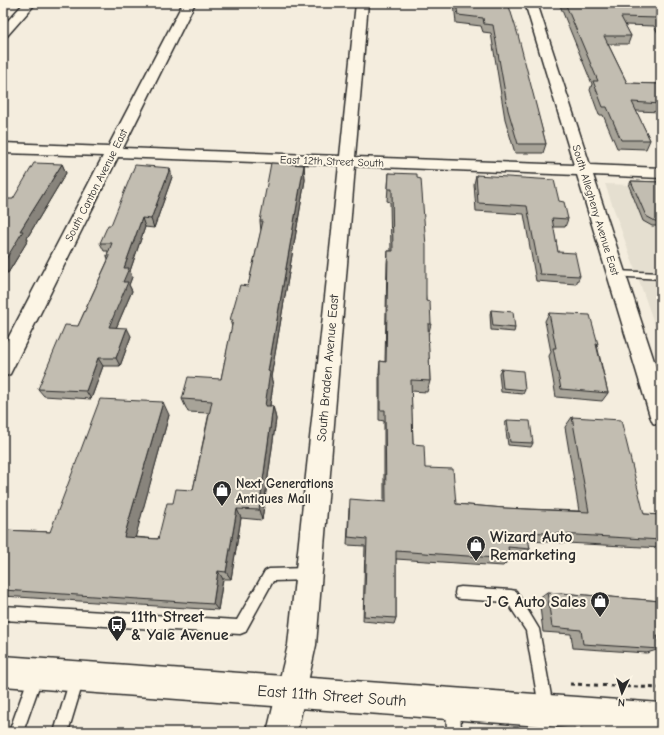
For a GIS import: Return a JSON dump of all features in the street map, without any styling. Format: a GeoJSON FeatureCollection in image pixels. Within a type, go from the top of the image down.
{"type":"FeatureCollection","features":[{"type":"Feature","properties":{"kind":"main road","name":"East 11th Street South"},"geometry":{"type":"LineString","coordinates":[[3,671],[291,692],[454,718],[546,711],[661,719]]}},
{"type":"Feature","properties":{"kind":"street"},"geometry":{"type":"LineString","coordinates":[[3,33],[30,3]]}},
{"type":"Feature","properties":{"kind":"street","name":"South Canton Avenue East"},"geometry":{"type":"LineString","coordinates":[[3,368],[189,3]]}},
{"type":"Feature","properties":{"kind":"street","name":"South Braden Avenue East"},"geometry":{"type":"LineString","coordinates":[[282,732],[302,645],[362,3]]}},
{"type":"Feature","properties":{"kind":"street","name":"South Allegheny Avenue East"},"geometry":{"type":"LineString","coordinates":[[532,3],[661,416]]}},
{"type":"Feature","properties":{"kind":"street","name":"East 12th Street South"},"geometry":{"type":"LineString","coordinates":[[3,148],[661,173]]}},
{"type":"Feature","properties":{"kind":"lane"},"geometry":{"type":"LineString","coordinates":[[616,274],[661,276]]}},
{"type":"Feature","properties":{"kind":"lane"},"geometry":{"type":"LineString","coordinates":[[3,613],[240,627],[269,575],[308,574]]}},
{"type":"Feature","properties":{"kind":"lane"},"geometry":{"type":"LineString","coordinates":[[461,593],[511,596],[532,629],[546,711]]}},
{"type":"Feature","properties":{"kind":"lane"},"geometry":{"type":"LineString","coordinates":[[16,732],[37,673]]}},
{"type":"Feature","properties":{"kind":"lane"},"geometry":{"type":"LineString","coordinates":[[61,732],[78,676]]}},
{"type":"Feature","properties":{"kind":"shaded area"},"geometry":{"type":"Polygon","coordinates":[[[605,184],[661,186],[661,343],[605,184]]]}},
{"type":"Feature","properties":{"kind":"building"},"geometry":{"type":"Polygon","coordinates":[[[456,3],[508,3],[518,35],[546,144],[518,144],[508,110],[493,25],[484,24],[483,18],[458,15],[456,3]]]}},
{"type":"Feature","properties":{"kind":"building"},"geometry":{"type":"Polygon","coordinates":[[[565,3],[661,3],[661,25],[657,18],[621,17],[631,36],[604,36],[627,83],[661,84],[661,104],[632,102],[650,140],[621,140],[607,107],[603,107],[593,81],[598,81],[565,3]]]}},
{"type":"Feature","properties":{"kind":"building"},"geometry":{"type":"Polygon","coordinates":[[[34,163],[62,164],[20,231],[23,231],[3,264],[3,205],[7,199],[13,199],[34,163]]]}},
{"type":"Feature","properties":{"kind":"building"},"geometry":{"type":"Polygon","coordinates":[[[271,163],[304,165],[268,371],[270,372],[265,406],[273,406],[259,510],[237,509],[226,572],[218,571],[213,604],[3,590],[3,530],[50,532],[100,399],[163,402],[124,537],[158,539],[167,503],[173,503],[176,489],[193,490],[212,401],[182,399],[188,377],[221,379],[233,320],[230,320],[240,285],[248,286],[263,221],[260,221],[271,163]]]}},
{"type":"Feature","properties":{"kind":"building"},"geometry":{"type":"Polygon","coordinates":[[[135,165],[170,168],[151,219],[142,218],[124,268],[129,268],[123,282],[128,282],[109,327],[127,328],[116,358],[98,358],[86,391],[38,389],[65,325],[78,326],[110,256],[107,256],[112,243],[100,243],[108,225],[111,225],[135,165]]]}},
{"type":"Feature","properties":{"kind":"building"},"geometry":{"type":"Polygon","coordinates":[[[389,173],[417,174],[417,178],[421,179],[426,246],[426,301],[430,302],[431,324],[428,324],[430,381],[411,380],[413,444],[424,445],[425,468],[453,469],[456,504],[589,512],[572,417],[621,420],[644,514],[661,515],[661,540],[527,532],[530,549],[508,547],[510,559],[396,551],[396,618],[364,616],[367,539],[348,537],[350,499],[386,502],[385,410],[380,410],[380,361],[386,362],[388,251],[393,251],[392,189],[388,189],[389,173]]]}},
{"type":"Feature","properties":{"kind":"building"},"geometry":{"type":"Polygon","coordinates":[[[476,175],[554,180],[559,201],[564,202],[568,219],[552,218],[558,252],[575,253],[580,276],[540,274],[527,206],[478,203],[476,175]]]}},
{"type":"Feature","properties":{"kind":"building"},"geometry":{"type":"Polygon","coordinates":[[[631,181],[661,182],[661,222],[655,221],[646,216],[631,181]]]}},
{"type":"Feature","properties":{"kind":"building"},"geometry":{"type":"Polygon","coordinates":[[[491,310],[513,312],[515,328],[493,326],[491,310]]]}},
{"type":"Feature","properties":{"kind":"building"},"geometry":{"type":"Polygon","coordinates":[[[549,313],[590,315],[598,344],[596,344],[608,393],[561,389],[553,348],[556,348],[549,313]]]}},
{"type":"Feature","properties":{"kind":"building"},"geometry":{"type":"Polygon","coordinates":[[[501,369],[523,371],[525,390],[503,388],[501,369]]]}},
{"type":"Feature","properties":{"kind":"building"},"geometry":{"type":"Polygon","coordinates":[[[507,420],[530,421],[533,443],[510,442],[507,420]]]}},
{"type":"Feature","properties":{"kind":"building","name":"J G Auto Sales"},"geometry":{"type":"Polygon","coordinates":[[[547,592],[661,601],[661,637],[657,636],[660,649],[583,644],[581,630],[552,627],[547,592]]]}},
{"type":"Feature","properties":{"kind":"place","name":"Next Generations Antiques Mall"},"geometry":{"type":"Point","coordinates":[222,507]}},
{"type":"Feature","properties":{"kind":"place","name":"Wizard Auto Remarketing"},"geometry":{"type":"Point","coordinates":[476,562]}},
{"type":"Feature","properties":{"kind":"place","name":"J G Auto Sales"},"geometry":{"type":"Point","coordinates":[600,618]}},
{"type":"Feature","properties":{"kind":"place","name":"11th Street & Yale Avenue"},"geometry":{"type":"Point","coordinates":[117,642]}}]}
